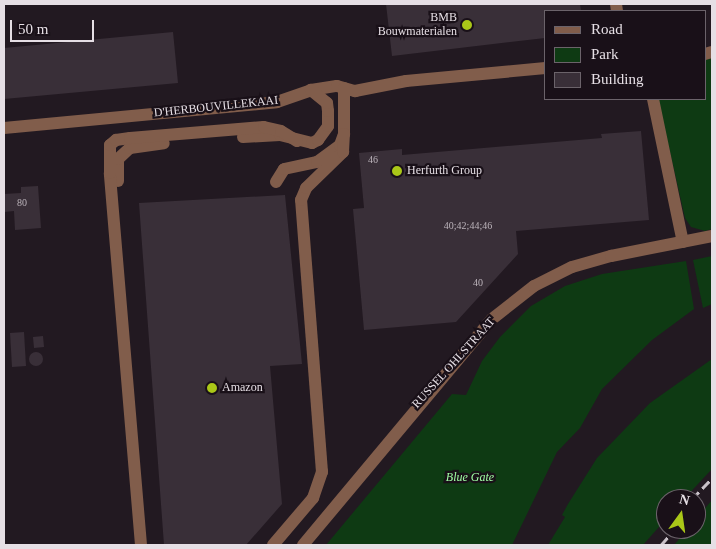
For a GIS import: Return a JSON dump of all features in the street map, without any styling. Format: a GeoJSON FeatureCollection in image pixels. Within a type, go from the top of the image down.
{"type":"FeatureCollection","features":[{"type":"Feature","properties":{"kind":"street","name":"D'HERBOUVILLEKAAI"},"geometry":{"type":"LineString","coordinates":[[4,128],[276,102],[311,90],[337,86],[350,89],[406,81],[544,68]]}},
{"type":"Feature","properties":{"kind":"street"},"geometry":{"type":"LineString","coordinates":[[273,545],[313,498],[322,472],[300,200],[306,188],[343,152],[350,89]]}},
{"type":"Feature","properties":{"kind":"street"},"geometry":{"type":"LineString","coordinates":[[141,545],[118,258],[123,246],[118,159],[130,148],[237,137],[280,136],[312,143],[318,140],[328,126],[327,104],[311,90]]}},
{"type":"Feature","properties":{"kind":"street"},"geometry":{"type":"LineString","coordinates":[[653,100],[684,242]]}},
{"type":"Feature","properties":{"kind":"street"},"geometry":{"type":"LineString","coordinates":[[276,182],[284,169],[329,156],[340,145],[344,134]]}},
{"type":"Feature","properties":{"kind":"street","name":"RUSSEL OHLSTRAAT"},"geometry":{"type":"LineString","coordinates":[[303,545],[492,319],[534,286],[572,267],[611,256],[712,236]]}},
{"type":"Feature","properties":{"kind":"green space"},"geometry":{"type":"Polygon","coordinates":[[[712,58],[712,229],[705,231],[691,227],[685,218],[658,100],[706,100],[706,60],[712,58]]]}},
{"type":"Feature","properties":{"kind":"green space"},"geometry":{"type":"Polygon","coordinates":[[[712,256],[712,304],[703,308],[693,260],[712,256]]]}},
{"type":"Feature","properties":{"kind":"green space","name":"Blue Gate"},"geometry":{"type":"Polygon","coordinates":[[[686,261],[694,309],[652,340],[602,389],[580,428],[557,452],[512,545],[326,545],[452,394],[466,395],[482,361],[500,337],[531,306],[565,286],[602,274],[686,261]]]}},
{"type":"Feature","properties":{"kind":"green space"},"geometry":{"type":"Polygon","coordinates":[[[712,359],[712,469],[693,489],[656,489],[656,530],[643,545],[548,545],[565,517],[562,515],[568,504],[597,458],[650,403],[712,359]]]}},
{"type":"Feature","properties":{"kind":"green space"},"geometry":{"type":"Polygon","coordinates":[[[712,500],[712,545],[674,545],[679,539],[706,539],[706,507],[712,500]]]}},
{"type":"Feature","properties":{"kind":"building","name":"BMB Bouwmaterialen"},"geometry":{"type":"Polygon","coordinates":[[[386,4],[580,4],[581,10],[544,10],[544,38],[392,56],[386,4]]]}},
{"type":"Feature","properties":{"kind":"building"},"geometry":{"type":"Polygon","coordinates":[[[173,32],[178,83],[4,99],[4,48],[173,32]]]}},
{"type":"Feature","properties":{"kind":"building"},"geometry":{"type":"Polygon","coordinates":[[[641,131],[649,220],[516,231],[518,254],[456,322],[364,330],[353,209],[364,208],[359,153],[402,149],[402,155],[602,138],[601,134],[641,131]]]}},
{"type":"Feature","properties":{"kind":"building"},"geometry":{"type":"Polygon","coordinates":[[[38,186],[41,228],[15,230],[14,211],[4,212],[4,194],[21,193],[21,187],[38,186]]]}},
{"type":"Feature","properties":{"kind":"building","name":"Amazon"},"geometry":{"type":"Polygon","coordinates":[[[285,195],[302,364],[270,366],[282,504],[246,545],[164,545],[139,203],[285,195]]]}},
{"type":"Feature","properties":{"kind":"building"},"geometry":{"type":"Polygon","coordinates":[[[24,332],[26,366],[12,367],[10,333],[24,332]]]}},
{"type":"Feature","properties":{"kind":"building"},"geometry":{"type":"Polygon","coordinates":[[[43,336],[44,347],[34,348],[33,337],[43,336]]]}},
{"type":"Feature","properties":{"kind":"building"},"geometry":{"type":"Polygon","coordinates":[[[33,352],[39,352],[43,359],[39,366],[33,366],[29,362],[29,356],[33,352]]]}},
{"type":"Feature","properties":{"kind":"railway"},"geometry":{"type":"LineString","coordinates":[[702,489],[712,478]]}},
{"type":"Feature","properties":{"kind":"railway"},"geometry":{"type":"LineString","coordinates":[[661,545],[666,539]]}},
{"type":"Feature","properties":{"kind":"place","name":"BMB Bouwmaterialen"},"geometry":{"type":"Point","coordinates":[467,25]}},
{"type":"Feature","properties":{"kind":"place","name":"Herfurth Group"},"geometry":{"type":"Point","coordinates":[397,171]}},
{"type":"Feature","properties":{"kind":"place","name":"Amazon"},"geometry":{"type":"Point","coordinates":[212,388]}}]}
